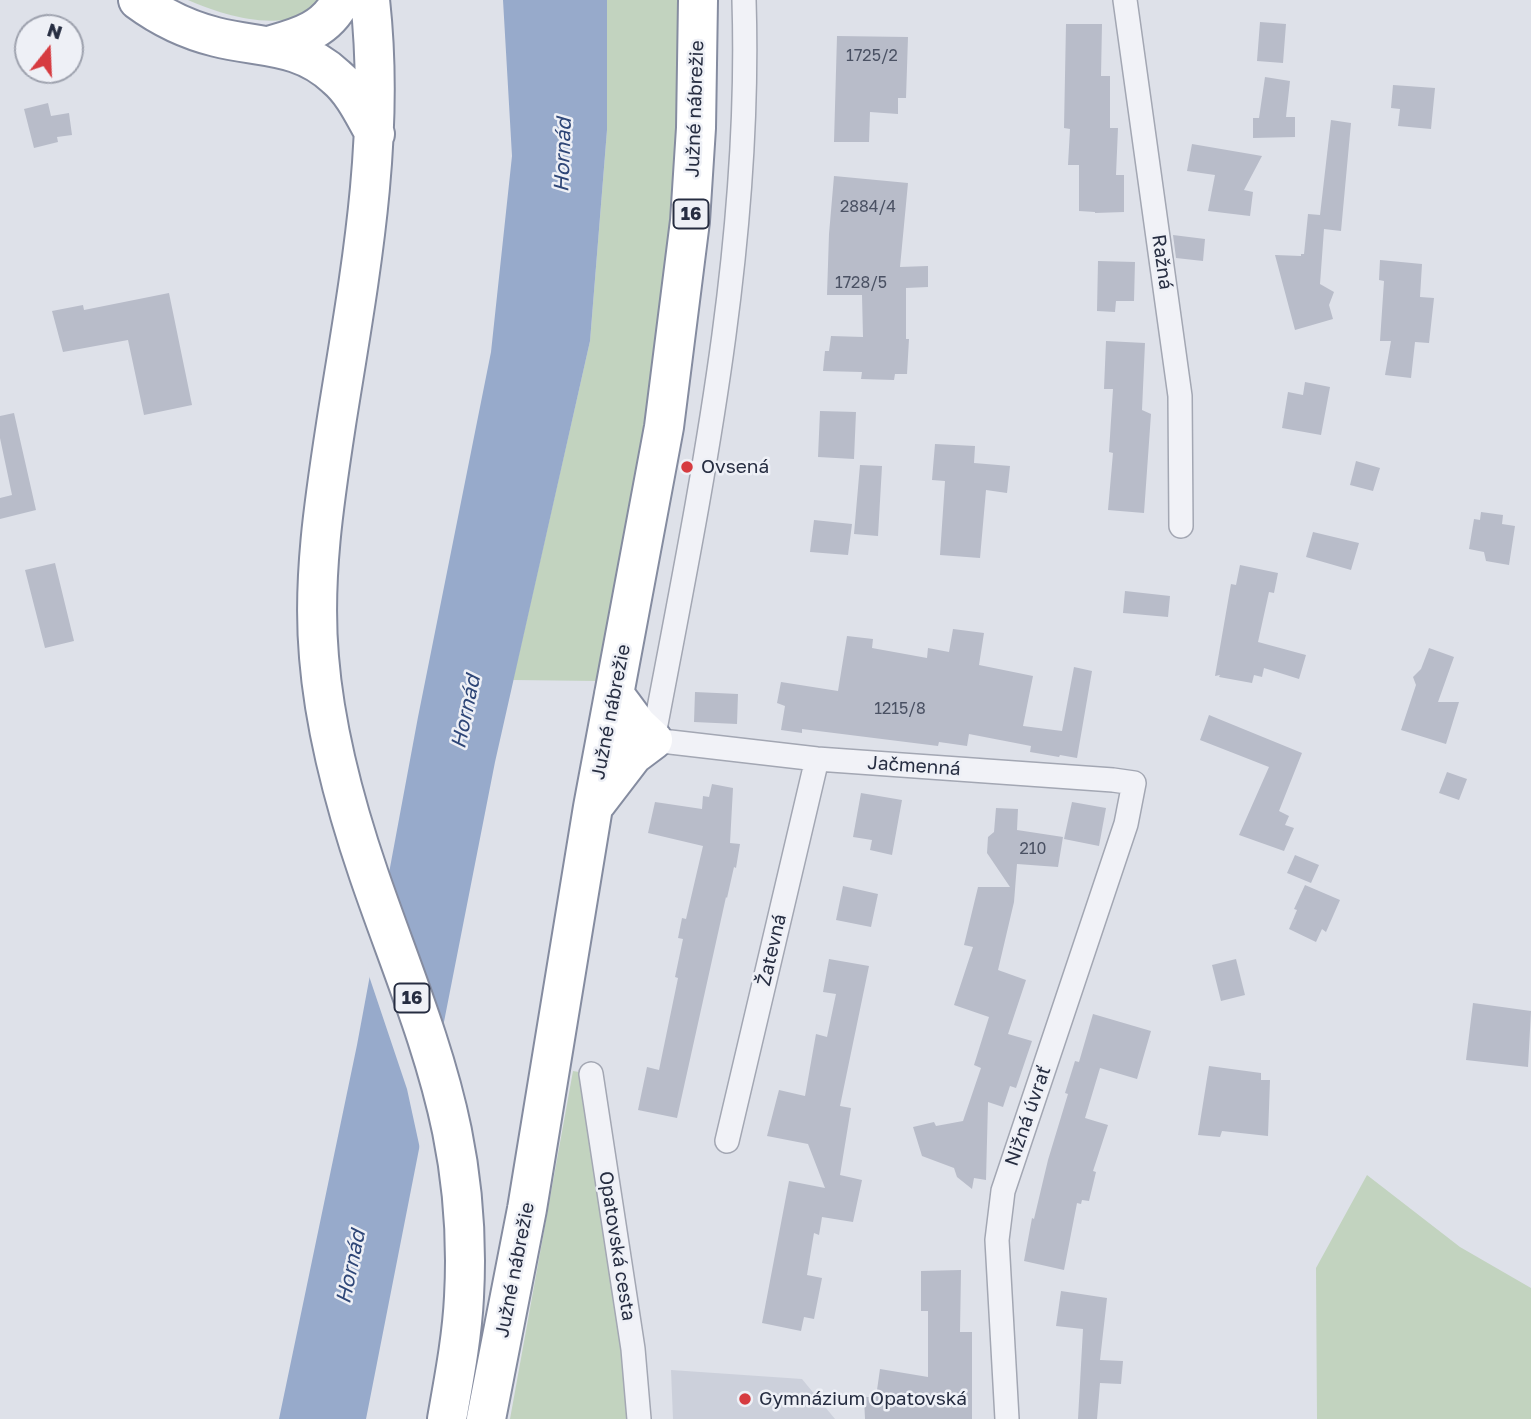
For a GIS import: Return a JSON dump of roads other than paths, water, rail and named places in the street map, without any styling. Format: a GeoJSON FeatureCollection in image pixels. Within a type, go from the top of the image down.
{"type":"FeatureCollection","features":[{"type":"Feature","properties":{"kind":"highway"},"geometry":{"type":"LineString","coordinates":[[138,0],[194,30],[216,37],[272,45],[324,66],[354,97],[375,134]]}},
{"type":"Feature","properties":{"kind":"highway"},"geometry":{"type":"LineString","coordinates":[[272,45],[303,36],[318,27],[329,18],[341,0]]}},
{"type":"Feature","properties":{"kind":"highway","name":"16"},"geometry":{"type":"LineString","coordinates":[[370,0],[376,82],[375,134],[361,265],[328,484],[318,588],[319,657],[335,754],[349,814],[418,1013],[444,1099],[458,1164],[465,1248],[464,1298],[447,1419]]}},
{"type":"Feature","properties":{"kind":"highway","name":"Južné nábrežie"},"geometry":{"type":"LineString","coordinates":[[486,1419],[527,1209],[593,807],[664,427],[690,221],[698,0]]}},
{"type":"Feature","properties":{"kind":"highway"},"geometry":{"type":"LineString","coordinates":[[593,807],[633,755],[653,740],[637,725],[614,694]]}},
{"type":"Feature","properties":{"kind":"street"},"geometry":{"type":"LineString","coordinates":[[653,740],[720,372],[734,250],[743,136],[744,0]]}},
{"type":"Feature","properties":{"kind":"street","name":"Ražná"},"geometry":{"type":"LineString","coordinates":[[1125,0],[1180,396],[1181,526]]}},
{"type":"Feature","properties":{"kind":"street","name":"Jačmenná"},"geometry":{"type":"LineString","coordinates":[[653,740],[817,759],[1134,783],[1126,824]]}},
{"type":"Feature","properties":{"kind":"street","name":"Žatevná"},"geometry":{"type":"LineString","coordinates":[[727,1141],[817,759]]}},
{"type":"Feature","properties":{"kind":"street","name":"Nižná úvrať"},"geometry":{"type":"LineString","coordinates":[[1007,1419],[997,1240],[1003,1191],[1126,824]]}},
{"type":"Feature","properties":{"kind":"street","name":"Opatovská cesta"},"geometry":{"type":"LineString","coordinates":[[591,1074],[633,1349],[639,1419]]}},
{"type":"Feature","properties":{"kind":"water","name":"Hornád"},"geometry":{"type":"Polygon","coordinates":[[[503,0],[607,0],[607,130],[590,341],[495,762],[366,1419],[279,1419],[357,1045],[418,717],[491,352],[512,156],[503,0]]]}},
{"type":"Feature","properties":{"kind":"place","name":"Ovsená"},"geometry":{"type":"Point","coordinates":[687,467]}},
{"type":"Feature","properties":{"kind":"place","name":"Gymnázium Opatovská"},"geometry":{"type":"Point","coordinates":[745,1399]}}]}
